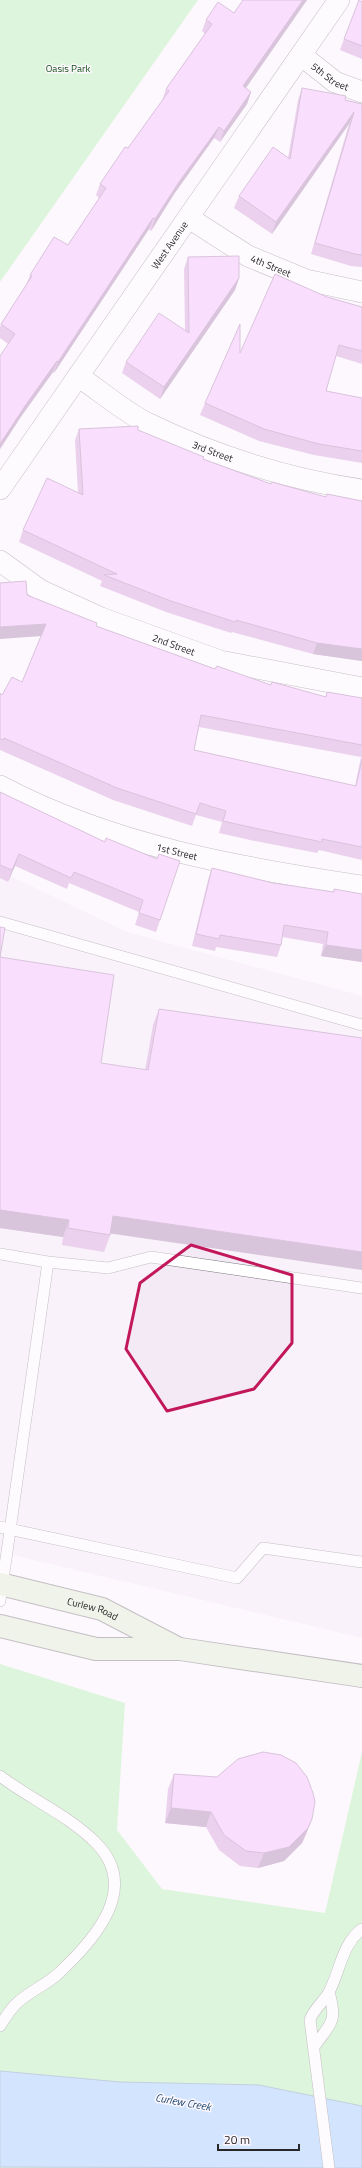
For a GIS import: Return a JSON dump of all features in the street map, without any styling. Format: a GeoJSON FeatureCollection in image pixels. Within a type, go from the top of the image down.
{"type":"FeatureCollection","features":[{"type":"Feature","properties":{"kind":"main road","name":"Curlew Road"},"geometry":{"type":"LineString","coordinates":[[1,1590],[102,1609],[180,1649]]}},
{"type":"Feature","properties":{"kind":"main road","name":"Curlew Road"},"geometry":{"type":"LineString","coordinates":[[0,1626],[96,1649],[180,1649],[362,1676]]}},
{"type":"Feature","properties":{"kind":"street","name":"West Avenue"},"geometry":{"type":"LineString","coordinates":[[0,489],[302,56],[339,0]]}},
{"type":"Feature","properties":{"kind":"street","name":"5th Street"},"geometry":{"type":"LineString","coordinates":[[302,56],[335,82],[362,92]]}},
{"type":"Feature","properties":{"kind":"street","name":"4th Street"},"geometry":{"type":"LineString","coordinates":[[189,218],[248,256],[306,280],[362,292]]}},
{"type":"Feature","properties":{"kind":"street","name":"3rd Street"},"geometry":{"type":"LineString","coordinates":[[78,376],[147,424],[238,461],[328,485],[362,490]]}},
{"type":"Feature","properties":{"kind":"street","name":"2nd Street"},"geometry":{"type":"LineString","coordinates":[[0,561],[40,590],[101,618],[220,661],[362,688]]}},
{"type":"Feature","properties":{"kind":"street","name":"1st Street"},"geometry":{"type":"LineString","coordinates":[[0,786],[88,825],[200,858],[362,886]]}},
{"type":"Feature","properties":{"kind":"lane"},"geometry":{"type":"LineString","coordinates":[[0,922],[362,1025]]}},
{"type":"Feature","properties":{"kind":"lane"},"geometry":{"type":"LineString","coordinates":[[0,1254],[48,1262],[108,1268],[151,1257],[362,1288]]}},
{"type":"Feature","properties":{"kind":"lane"},"geometry":{"type":"LineString","coordinates":[[1,1590],[5,1529],[48,1262]]}},
{"type":"Feature","properties":{"kind":"lane"},"geometry":{"type":"LineString","coordinates":[[5,1529],[237,1578],[263,1548],[362,1562]]}},
{"type":"Feature","properties":{"kind":"lane"},"geometry":{"type":"LineString","coordinates":[[0,1776],[94,1842],[112,1867],[116,1883],[115,1897],[106,1916],[78,1955],[56,1976],[17,2003],[0,2026]]}},
{"type":"Feature","properties":{"kind":"lane"},"geometry":{"type":"LineString","coordinates":[[329,2168],[310,2020],[316,2007],[329,1992],[350,1940],[362,1929]]}},
{"type":"Feature","properties":{"kind":"lane"},"geometry":{"type":"LineString","coordinates":[[315,2050],[332,2021],[333,2008],[329,1992]]}},
{"type":"Feature","properties":{"kind":"highlighted area"},"geometry":{"type":"Polygon","coordinates":[[[191,1245],[292,1275],[292,1343],[254,1389],[167,1411],[126,1349],[140,1283],[191,1245]]]}},
{"type":"Feature","properties":{"kind":"shaded area"},"geometry":{"type":"Polygon","coordinates":[[[0,871],[127,932],[362,996],[362,1638],[0,1552],[0,871]]]}},
{"type":"Feature","properties":{"kind":"green space","name":"Oasis Park"},"geometry":{"type":"Polygon","coordinates":[[[0,0],[198,0],[0,282],[0,0]]]}},
{"type":"Feature","properties":{"kind":"green space"},"geometry":{"type":"Polygon","coordinates":[[[0,1664],[125,1703],[117,1830],[162,1889],[325,1913],[362,1752],[362,2168],[0,2168],[0,1664]]]}},
{"type":"Feature","properties":{"kind":"water","name":"Curlew Creek"},"geometry":{"type":"Polygon","coordinates":[[[0,2071],[120,2082],[259,2085],[362,2106],[362,2168],[0,2167],[0,2071]]]}},
{"type":"Feature","properties":{"kind":"building"},"geometry":{"type":"Polygon","coordinates":[[[243,0],[303,0],[243,86],[251,92],[224,131],[219,127],[179,182],[155,219],[153,218],[58,362],[57,361],[25,406],[0,444],[0,356],[15,334],[1,324],[32,276],[30,275],[54,237],[68,245],[106,188],[100,184],[125,147],[128,148],[169,91],[166,89],[212,24],[206,20],[218,2],[234,13],[243,0]]]}},
{"type":"Feature","properties":{"kind":"building"},"geometry":{"type":"Polygon","coordinates":[[[359,0],[362,2],[362,46],[344,39],[359,0]]]}},
{"type":"Feature","properties":{"kind":"building"},"geometry":{"type":"Polygon","coordinates":[[[302,88],[346,96],[345,100],[362,104],[362,255],[315,243],[354,112],[276,222],[239,196],[273,147],[290,159],[302,88]]]}},
{"type":"Feature","properties":{"kind":"building"},"geometry":{"type":"Polygon","coordinates":[[[239,256],[239,278],[164,387],[126,362],[159,313],[189,333],[188,257],[239,256]]]}},
{"type":"Feature","properties":{"kind":"building"},"geometry":{"type":"Polygon","coordinates":[[[275,274],[327,297],[362,307],[362,351],[339,345],[326,391],[362,398],[362,451],[319,444],[264,429],[205,403],[240,324],[240,353],[275,274]]]}},
{"type":"Feature","properties":{"kind":"building"},"geometry":{"type":"Polygon","coordinates":[[[138,426],[138,430],[204,457],[203,459],[271,484],[272,482],[326,497],[327,494],[362,501],[362,649],[317,643],[236,620],[235,622],[171,601],[104,575],[117,574],[23,530],[47,478],[83,495],[79,429],[138,426]]]}},
{"type":"Feature","properties":{"kind":"building"},"geometry":{"type":"Polygon","coordinates":[[[26,581],[27,595],[97,623],[96,626],[215,669],[217,666],[271,685],[272,682],[326,697],[327,692],[362,698],[362,745],[201,715],[194,750],[356,786],[362,760],[362,847],[322,839],[322,842],[223,821],[226,811],[200,803],[196,814],[117,788],[4,738],[3,740],[0,739],[0,693],[2,695],[12,677],[22,682],[46,624],[0,627],[0,583],[26,581]]]}},
{"type":"Feature","properties":{"kind":"building"},"geometry":{"type":"Polygon","coordinates":[[[0,792],[105,842],[106,838],[157,859],[159,854],[180,861],[160,920],[139,913],[143,900],[74,872],[71,878],[19,854],[12,870],[0,865],[0,792]]]}},
{"type":"Feature","properties":{"kind":"building"},"geometry":{"type":"Polygon","coordinates":[[[212,868],[273,883],[334,892],[334,889],[362,894],[362,950],[326,945],[328,932],[284,925],[281,945],[220,935],[219,939],[196,934],[212,868]]]}},
{"type":"Feature","properties":{"kind":"building"},"geometry":{"type":"Polygon","coordinates":[[[0,927],[5,928],[0,957],[0,927]]]}},
{"type":"Feature","properties":{"kind":"building"},"geometry":{"type":"Polygon","coordinates":[[[0,957],[114,975],[101,1063],[148,1070],[159,1009],[362,1038],[362,1252],[113,1216],[110,1235],[68,1228],[69,1220],[0,1210],[0,957]]]}},
{"type":"Feature","properties":{"kind":"building"},"geometry":{"type":"Polygon","coordinates":[[[263,1752],[281,1755],[296,1763],[307,1777],[313,1793],[315,1802],[312,1819],[308,1828],[289,1847],[264,1853],[246,1851],[224,1835],[211,1812],[171,1808],[174,1774],[217,1777],[238,1759],[263,1752]]]}}]}
